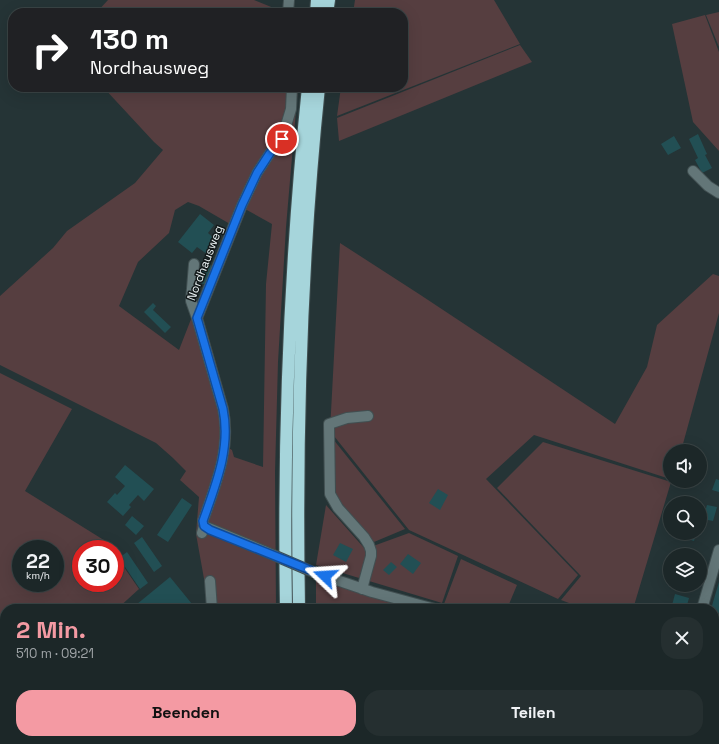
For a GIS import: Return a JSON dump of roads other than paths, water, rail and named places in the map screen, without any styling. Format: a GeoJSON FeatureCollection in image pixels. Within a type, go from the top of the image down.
{"type":"FeatureCollection","features":[{"type":"Feature","properties":{"kind":"highway"},"geometry":{"type":"LineString","coordinates":[[286,604],[285,502],[293,254],[308,92]]}},
{"type":"Feature","properties":{"kind":"highway"},"geometry":{"type":"LineString","coordinates":[[299,604],[299,423],[305,265],[319,92]]}},
{"type":"Feature","properties":{"kind":"street","name":"Nordhausweg"},"geometry":{"type":"LineString","coordinates":[[292,92],[291,109],[282,139],[270,153],[257,173],[242,205],[197,318],[223,409],[226,436],[219,474],[203,521],[203,530],[362,589],[417,604]]}},
{"type":"Feature","properties":{"kind":"street"},"geometry":{"type":"LineString","coordinates":[[693,171],[708,186],[719,193]]}},
{"type":"Feature","properties":{"kind":"street"},"geometry":{"type":"LineString","coordinates":[[194,264],[191,301],[197,318]]}},
{"type":"Feature","properties":{"kind":"street"},"geometry":{"type":"LineString","coordinates":[[362,589],[371,551],[364,537],[338,508],[330,494],[329,424],[347,418],[368,416]]}},
{"type":"Feature","properties":{"kind":"street"},"geometry":{"type":"LineString","coordinates":[[703,604],[719,550]]}},
{"type":"Feature","properties":{"kind":"street"},"geometry":{"type":"LineString","coordinates":[[210,581],[212,604]]}}]}
